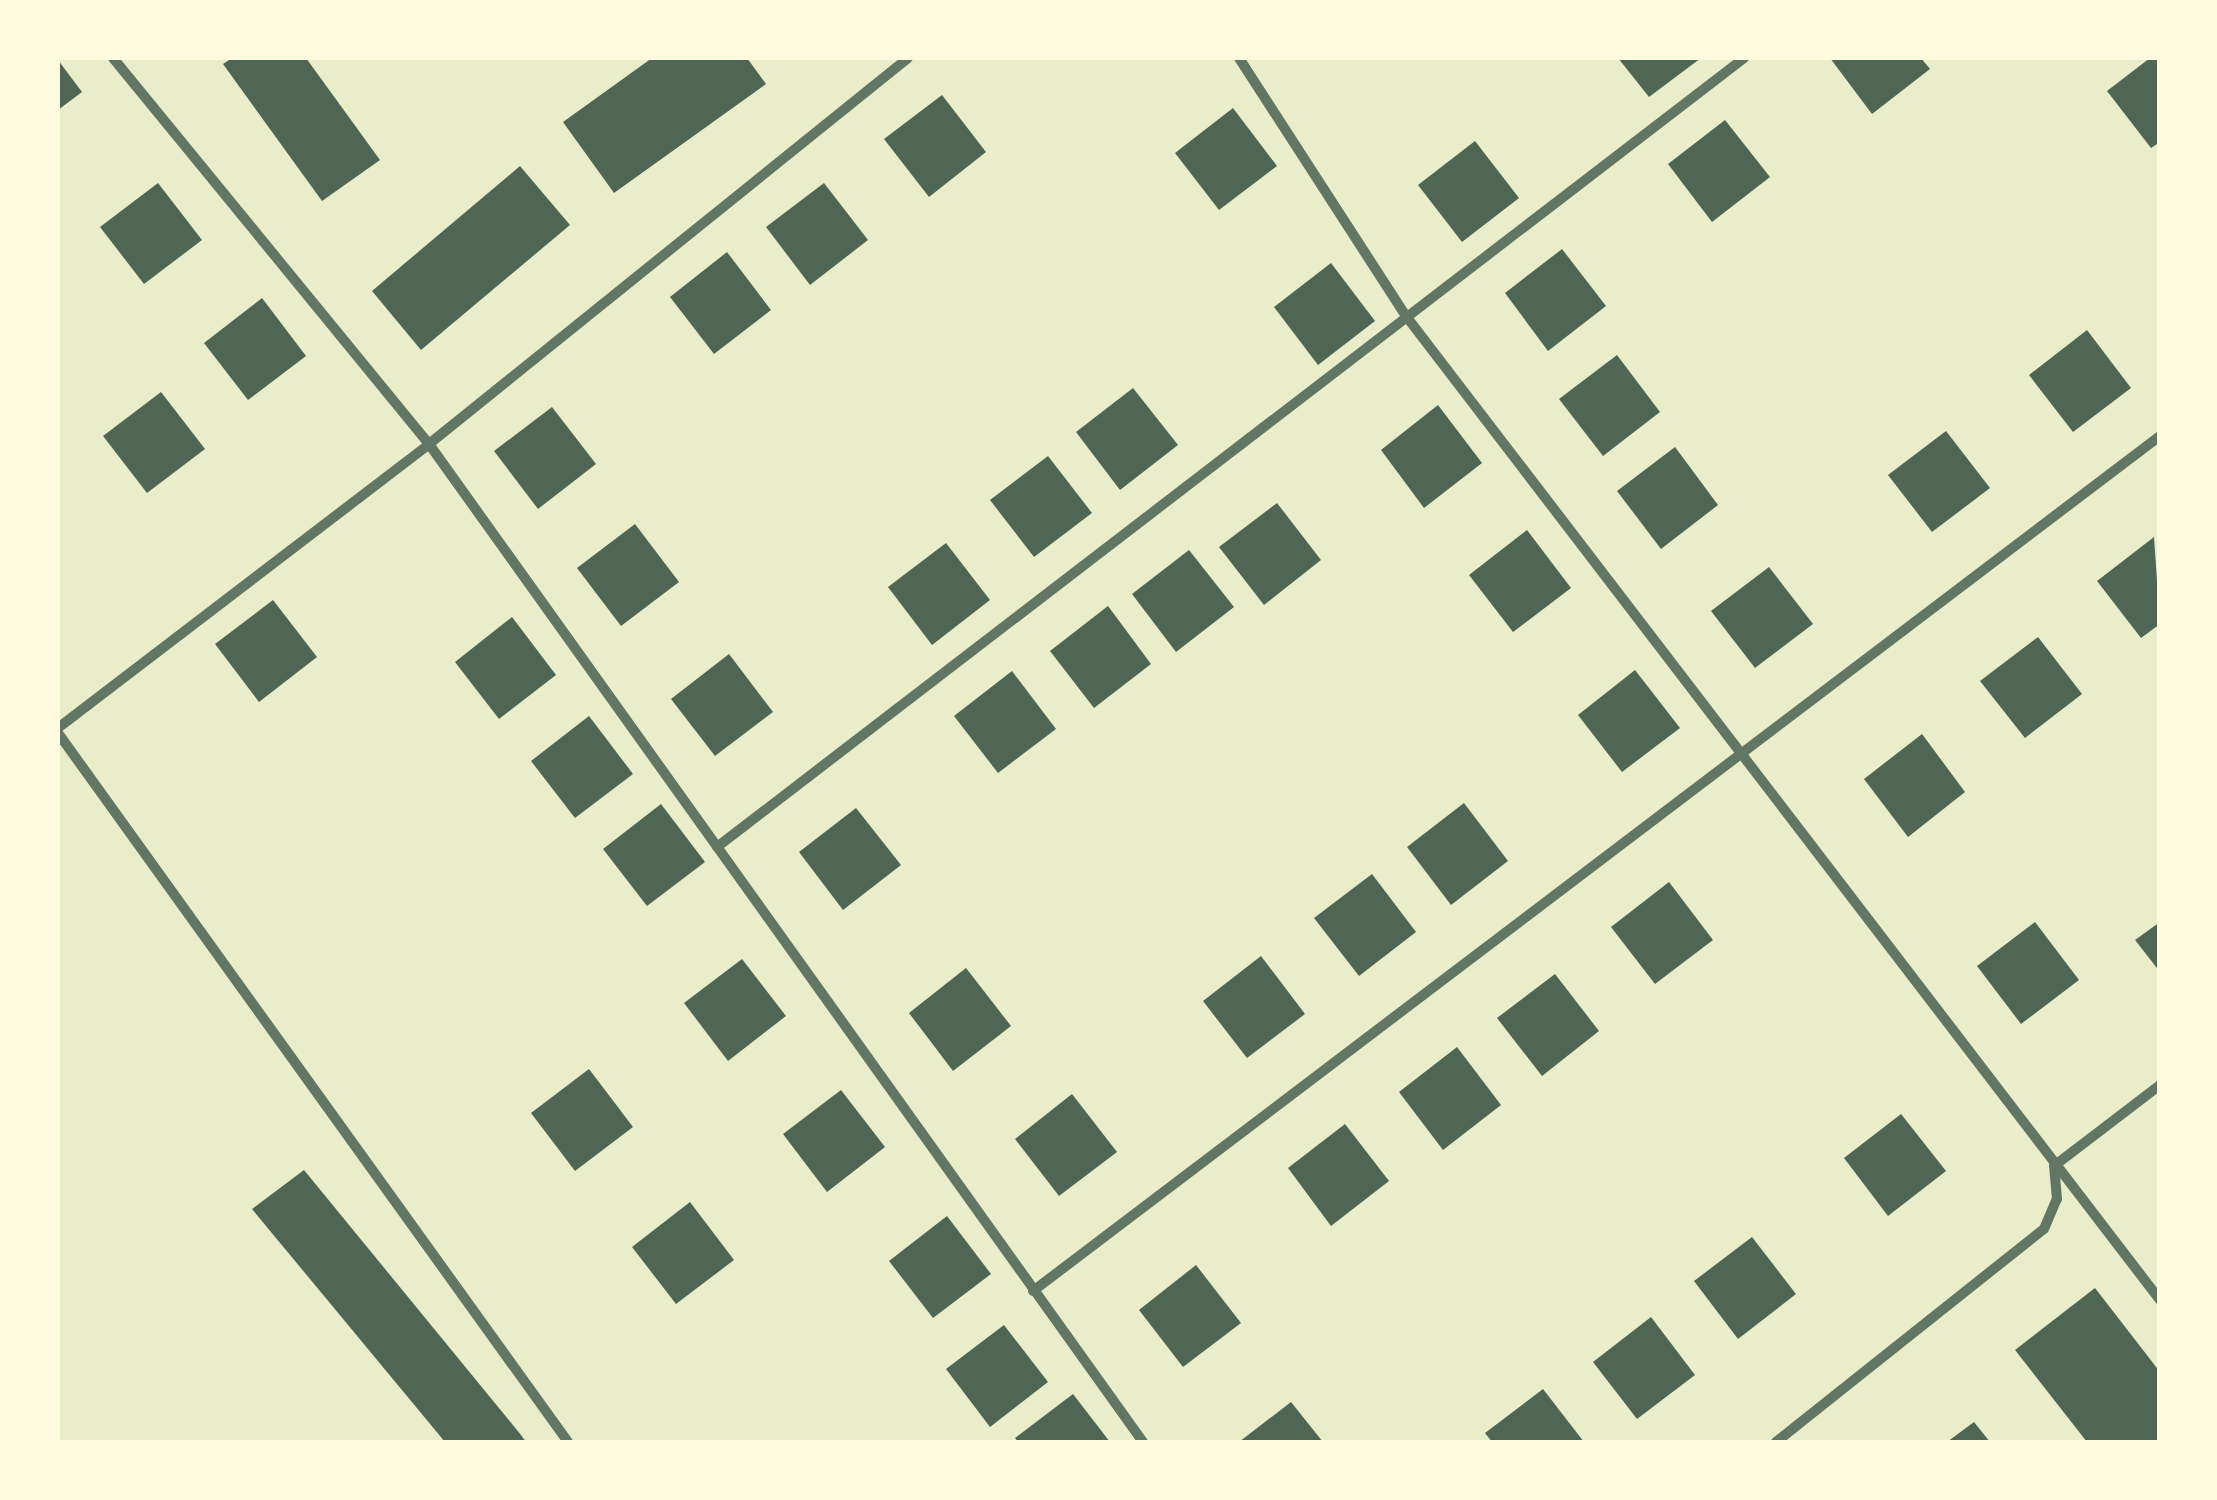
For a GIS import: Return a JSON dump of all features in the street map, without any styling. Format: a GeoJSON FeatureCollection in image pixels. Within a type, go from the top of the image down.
{"type":"FeatureCollection","features":[{"type":"Feature","properties":{"kind":"street"},"geometry":{"type":"LineString","coordinates":[[113,58],[429,444],[1143,1442]]}},
{"type":"Feature","properties":{"kind":"street"},"geometry":{"type":"LineString","coordinates":[[568,1442],[58,730],[429,444],[908,58]]}},
{"type":"Feature","properties":{"kind":"street"},"geometry":{"type":"LineString","coordinates":[[1239,58],[1406,316],[1748,754],[2054,1166],[2160,1300]]}},
{"type":"Feature","properties":{"kind":"street"},"geometry":{"type":"LineString","coordinates":[[717,847],[1744,58]]}},
{"type":"Feature","properties":{"kind":"street"},"geometry":{"type":"LineString","coordinates":[[1033,1291],[1748,754],[2160,436]]}},
{"type":"Feature","properties":{"kind":"street"},"geometry":{"type":"LineString","coordinates":[[2054,1166],[2160,1085]]}},
{"type":"Feature","properties":{"kind":"street"},"geometry":{"type":"LineString","coordinates":[[1776,1442],[2044,1229],[2058,1200],[2054,1166]]}},
{"type":"Feature","properties":{"kind":"building"},"geometry":{"type":"Polygon","coordinates":[[[232,58],[306,58],[380,160],[322,201],[223,64],[232,58]]]}},
{"type":"Feature","properties":{"kind":"building"},"geometry":{"type":"Polygon","coordinates":[[[652,58],[747,58],[766,84],[614,193],[563,122],[652,58]]]}},
{"type":"Feature","properties":{"kind":"building"},"geometry":{"type":"Polygon","coordinates":[[[1618,58],[1701,58],[1649,97],[1618,58]]]}},
{"type":"Feature","properties":{"kind":"building"},"geometry":{"type":"Polygon","coordinates":[[[1830,58],[1921,58],[1930,69],[1872,114],[1830,58]]]}},
{"type":"Feature","properties":{"kind":"building"},"geometry":{"type":"Polygon","coordinates":[[[2150,58],[2160,58],[2160,142],[2151,148],[2107,91],[2150,58]]]}},
{"type":"Feature","properties":{"kind":"building"},"geometry":{"type":"Polygon","coordinates":[[[58,60],[82,92],[58,110],[58,60]]]}},
{"type":"Feature","properties":{"kind":"building"},"geometry":{"type":"Polygon","coordinates":[[[942,95],[986,152],[929,197],[884,139],[942,95]]]}},
{"type":"Feature","properties":{"kind":"building"},"geometry":{"type":"Polygon","coordinates":[[[1233,108],[1277,166],[1219,210],[1175,153],[1233,108]]]}},
{"type":"Feature","properties":{"kind":"building"},"geometry":{"type":"Polygon","coordinates":[[[1725,120],[1770,177],[1712,222],[1668,164],[1725,120]]]}},
{"type":"Feature","properties":{"kind":"building"},"geometry":{"type":"Polygon","coordinates":[[[1475,141],[1519,198],[1462,242],[1418,185],[1475,141]]]}},
{"type":"Feature","properties":{"kind":"building"},"geometry":{"type":"Polygon","coordinates":[[[520,166],[570,225],[421,350],[372,291],[520,166]]]}},
{"type":"Feature","properties":{"kind":"building"},"geometry":{"type":"Polygon","coordinates":[[[158,183],[202,240],[144,284],[100,227],[158,183]]]}},
{"type":"Feature","properties":{"kind":"building"},"geometry":{"type":"Polygon","coordinates":[[[824,183],[868,240],[810,285],[766,227],[824,183]]]}},
{"type":"Feature","properties":{"kind":"building"},"geometry":{"type":"Polygon","coordinates":[[[1562,249],[1606,306],[1548,351],[1505,293],[1562,249]]]}},
{"type":"Feature","properties":{"kind":"building"},"geometry":{"type":"Polygon","coordinates":[[[727,252],[771,310],[714,354],[670,297],[727,252]]]}},
{"type":"Feature","properties":{"kind":"building"},"geometry":{"type":"Polygon","coordinates":[[[1331,263],[1375,321],[1318,365],[1274,307],[1331,263]]]}},
{"type":"Feature","properties":{"kind":"building"},"geometry":{"type":"Polygon","coordinates":[[[262,298],[306,356],[248,400],[204,343],[262,298]]]}},
{"type":"Feature","properties":{"kind":"building"},"geometry":{"type":"Polygon","coordinates":[[[2087,330],[2131,388],[2073,432],[2029,375],[2087,330]]]}},
{"type":"Feature","properties":{"kind":"building"},"geometry":{"type":"Polygon","coordinates":[[[1617,355],[1660,412],[1603,456],[1559,399],[1617,355]]]}},
{"type":"Feature","properties":{"kind":"building"},"geometry":{"type":"Polygon","coordinates":[[[1133,388],[1178,445],[1120,490],[1076,432],[1133,388]]]}},
{"type":"Feature","properties":{"kind":"building"},"geometry":{"type":"Polygon","coordinates":[[[161,392],[205,449],[147,493],[103,436],[161,392]]]}},
{"type":"Feature","properties":{"kind":"building"},"geometry":{"type":"Polygon","coordinates":[[[1438,405],[1482,463],[1424,508],[1381,450],[1438,405]]]}},
{"type":"Feature","properties":{"kind":"building"},"geometry":{"type":"Polygon","coordinates":[[[552,407],[596,464],[538,509],[494,451],[552,407]]]}},
{"type":"Feature","properties":{"kind":"building"},"geometry":{"type":"Polygon","coordinates":[[[1946,431],[1990,488],[1932,532],[1888,475],[1946,431]]]}},
{"type":"Feature","properties":{"kind":"building"},"geometry":{"type":"Polygon","coordinates":[[[1675,447],[1718,505],[1661,549],[1617,491],[1675,447]]]}},
{"type":"Feature","properties":{"kind":"building"},"geometry":{"type":"Polygon","coordinates":[[[1048,456],[1092,513],[1034,557],[990,500],[1048,456]]]}},
{"type":"Feature","properties":{"kind":"building"},"geometry":{"type":"Polygon","coordinates":[[[1277,503],[1321,560],[1264,605],[1219,547],[1277,503]]]}},
{"type":"Feature","properties":{"kind":"building"},"geometry":{"type":"Polygon","coordinates":[[[635,524],[679,582],[621,626],[577,568],[635,524]]]}},
{"type":"Feature","properties":{"kind":"building"},"geometry":{"type":"Polygon","coordinates":[[[1527,530],[1571,588],[1513,632],[1469,575],[1527,530]]]}},
{"type":"Feature","properties":{"kind":"building"},"geometry":{"type":"Polygon","coordinates":[[[2154,537],[2160,624],[2141,638],[2097,581],[2154,537]]]}},
{"type":"Feature","properties":{"kind":"building"},"geometry":{"type":"Polygon","coordinates":[[[946,543],[990,600],[932,645],[888,587],[946,543]]]}},
{"type":"Feature","properties":{"kind":"building"},"geometry":{"type":"Polygon","coordinates":[[[1189,550],[1234,607],[1176,652],[1132,594],[1189,550]]]}},
{"type":"Feature","properties":{"kind":"building"},"geometry":{"type":"Polygon","coordinates":[[[1769,567],[1813,624],[1755,668],[1711,611],[1769,567]]]}},
{"type":"Feature","properties":{"kind":"building"},"geometry":{"type":"Polygon","coordinates":[[[273,600],[317,657],[259,702],[215,644],[273,600]]]}},
{"type":"Feature","properties":{"kind":"building"},"geometry":{"type":"Polygon","coordinates":[[[1108,606],[1151,664],[1094,708],[1050,651],[1108,606]]]}},
{"type":"Feature","properties":{"kind":"building"},"geometry":{"type":"Polygon","coordinates":[[[512,617],[556,675],[499,719],[455,662],[512,617]]]}},
{"type":"Feature","properties":{"kind":"building"},"geometry":{"type":"Polygon","coordinates":[[[2038,637],[2082,694],[2025,738],[1980,681],[2038,637]]]}},
{"type":"Feature","properties":{"kind":"building"},"geometry":{"type":"Polygon","coordinates":[[[729,654],[773,712],[715,756],[671,699],[729,654]]]}},
{"type":"Feature","properties":{"kind":"building"},"geometry":{"type":"Polygon","coordinates":[[[1635,670],[1680,728],[1622,772],[1578,715],[1635,670]]]}},
{"type":"Feature","properties":{"kind":"building"},"geometry":{"type":"Polygon","coordinates":[[[1012,671],[1056,729],[998,773],[954,716],[1012,671]]]}},
{"type":"Feature","properties":{"kind":"building"},"geometry":{"type":"Polygon","coordinates":[[[589,716],[633,774],[575,818],[531,761],[589,716]]]}},
{"type":"Feature","properties":{"kind":"building"},"geometry":{"type":"Polygon","coordinates":[[[1922,734],[1965,792],[1908,837],[1864,779],[1922,734]]]}},
{"type":"Feature","properties":{"kind":"building"},"geometry":{"type":"Polygon","coordinates":[[[1464,803],[1508,861],[1451,905],[1407,847],[1464,803]]]}},
{"type":"Feature","properties":{"kind":"building"},"geometry":{"type":"Polygon","coordinates":[[[661,804],[705,862],[647,906],[603,849],[661,804]]]}},
{"type":"Feature","properties":{"kind":"building"},"geometry":{"type":"Polygon","coordinates":[[[856,808],[901,865],[843,910],[799,852],[856,808]]]}},
{"type":"Feature","properties":{"kind":"building"},"geometry":{"type":"Polygon","coordinates":[[[1372,874],[1416,932],[1359,976],[1314,918],[1372,874]]]}},
{"type":"Feature","properties":{"kind":"building"},"geometry":{"type":"Polygon","coordinates":[[[1669,882],[1713,940],[1655,984],[1611,927],[1669,882]]]}},
{"type":"Feature","properties":{"kind":"building"},"geometry":{"type":"Polygon","coordinates":[[[2035,922],[2079,980],[2021,1024],[1977,966],[2035,922]]]}},
{"type":"Feature","properties":{"kind":"building"},"geometry":{"type":"Polygon","coordinates":[[[2160,922],[2160,972],[2135,940],[2160,922]]]}},
{"type":"Feature","properties":{"kind":"building"},"geometry":{"type":"Polygon","coordinates":[[[1261,956],[1305,1014],[1247,1058],[1203,1001],[1261,956]]]}},
{"type":"Feature","properties":{"kind":"building"},"geometry":{"type":"Polygon","coordinates":[[[742,959],[786,1016],[728,1061],[684,1003],[742,959]]]}},
{"type":"Feature","properties":{"kind":"building"},"geometry":{"type":"Polygon","coordinates":[[[966,968],[1011,1026],[953,1071],[909,1013],[966,968]]]}},
{"type":"Feature","properties":{"kind":"building"},"geometry":{"type":"Polygon","coordinates":[[[1555,974],[1599,1031],[1542,1076],[1497,1018],[1555,974]]]}},
{"type":"Feature","properties":{"kind":"building"},"geometry":{"type":"Polygon","coordinates":[[[1457,1047],[1501,1105],[1443,1150],[1399,1092],[1457,1047]]]}},
{"type":"Feature","properties":{"kind":"building"},"geometry":{"type":"Polygon","coordinates":[[[589,1069],[633,1127],[575,1171],[531,1113],[589,1069]]]}},
{"type":"Feature","properties":{"kind":"building"},"geometry":{"type":"Polygon","coordinates":[[[841,1090],[885,1147],[827,1192],[783,1134],[841,1090]]]}},
{"type":"Feature","properties":{"kind":"building"},"geometry":{"type":"Polygon","coordinates":[[[1072,1094],[1117,1152],[1059,1196],[1015,1139],[1072,1094]]]}},
{"type":"Feature","properties":{"kind":"building"},"geometry":{"type":"Polygon","coordinates":[[[1901,1114],[1946,1171],[1888,1216],[1844,1158],[1901,1114]]]}},
{"type":"Feature","properties":{"kind":"building"},"geometry":{"type":"Polygon","coordinates":[[[1345,1124],[1389,1181],[1331,1226],[1288,1168],[1345,1124]]]}},
{"type":"Feature","properties":{"kind":"building"},"geometry":{"type":"Polygon","coordinates":[[[304,1170],[526,1442],[445,1442],[252,1209],[304,1170]]]}},
{"type":"Feature","properties":{"kind":"building"},"geometry":{"type":"Polygon","coordinates":[[[690,1202],[734,1260],[676,1304],[632,1247],[690,1202]]]}},
{"type":"Feature","properties":{"kind":"building"},"geometry":{"type":"Polygon","coordinates":[[[947,1216],[991,1274],[933,1318],[889,1261],[947,1216]]]}},
{"type":"Feature","properties":{"kind":"building"},"geometry":{"type":"Polygon","coordinates":[[[1752,1237],[1796,1294],[1738,1339],[1694,1281],[1752,1237]]]}},
{"type":"Feature","properties":{"kind":"building"},"geometry":{"type":"Polygon","coordinates":[[[1196,1265],[1241,1323],[1183,1367],[1139,1310],[1196,1265]]]}},
{"type":"Feature","properties":{"kind":"building"},"geometry":{"type":"Polygon","coordinates":[[[2095,1288],[2160,1372],[2160,1442],[2087,1442],[2015,1350],[2095,1288]]]}},
{"type":"Feature","properties":{"kind":"building"},"geometry":{"type":"Polygon","coordinates":[[[1651,1317],[1695,1375],[1637,1419],[1593,1362],[1651,1317]]]}},
{"type":"Feature","properties":{"kind":"building"},"geometry":{"type":"Polygon","coordinates":[[[1004,1325],[1048,1382],[990,1427],[946,1369],[1004,1325]]]}},
{"type":"Feature","properties":{"kind":"building"},"geometry":{"type":"Polygon","coordinates":[[[1543,1389],[1584,1442],[1492,1442],[1485,1433],[1543,1389]]]}},
{"type":"Feature","properties":{"kind":"building"},"geometry":{"type":"Polygon","coordinates":[[[1073,1394],[1110,1442],[1018,1442],[1015,1438],[1073,1394]]]}},
{"type":"Feature","properties":{"kind":"building"},"geometry":{"type":"Polygon","coordinates":[[[1291,1402],[1323,1442],[1239,1442],[1291,1402]]]}},
{"type":"Feature","properties":{"kind":"building"},"geometry":{"type":"Polygon","coordinates":[[[1974,1422],[1990,1442],[1947,1442],[1974,1422]]]}}]}
